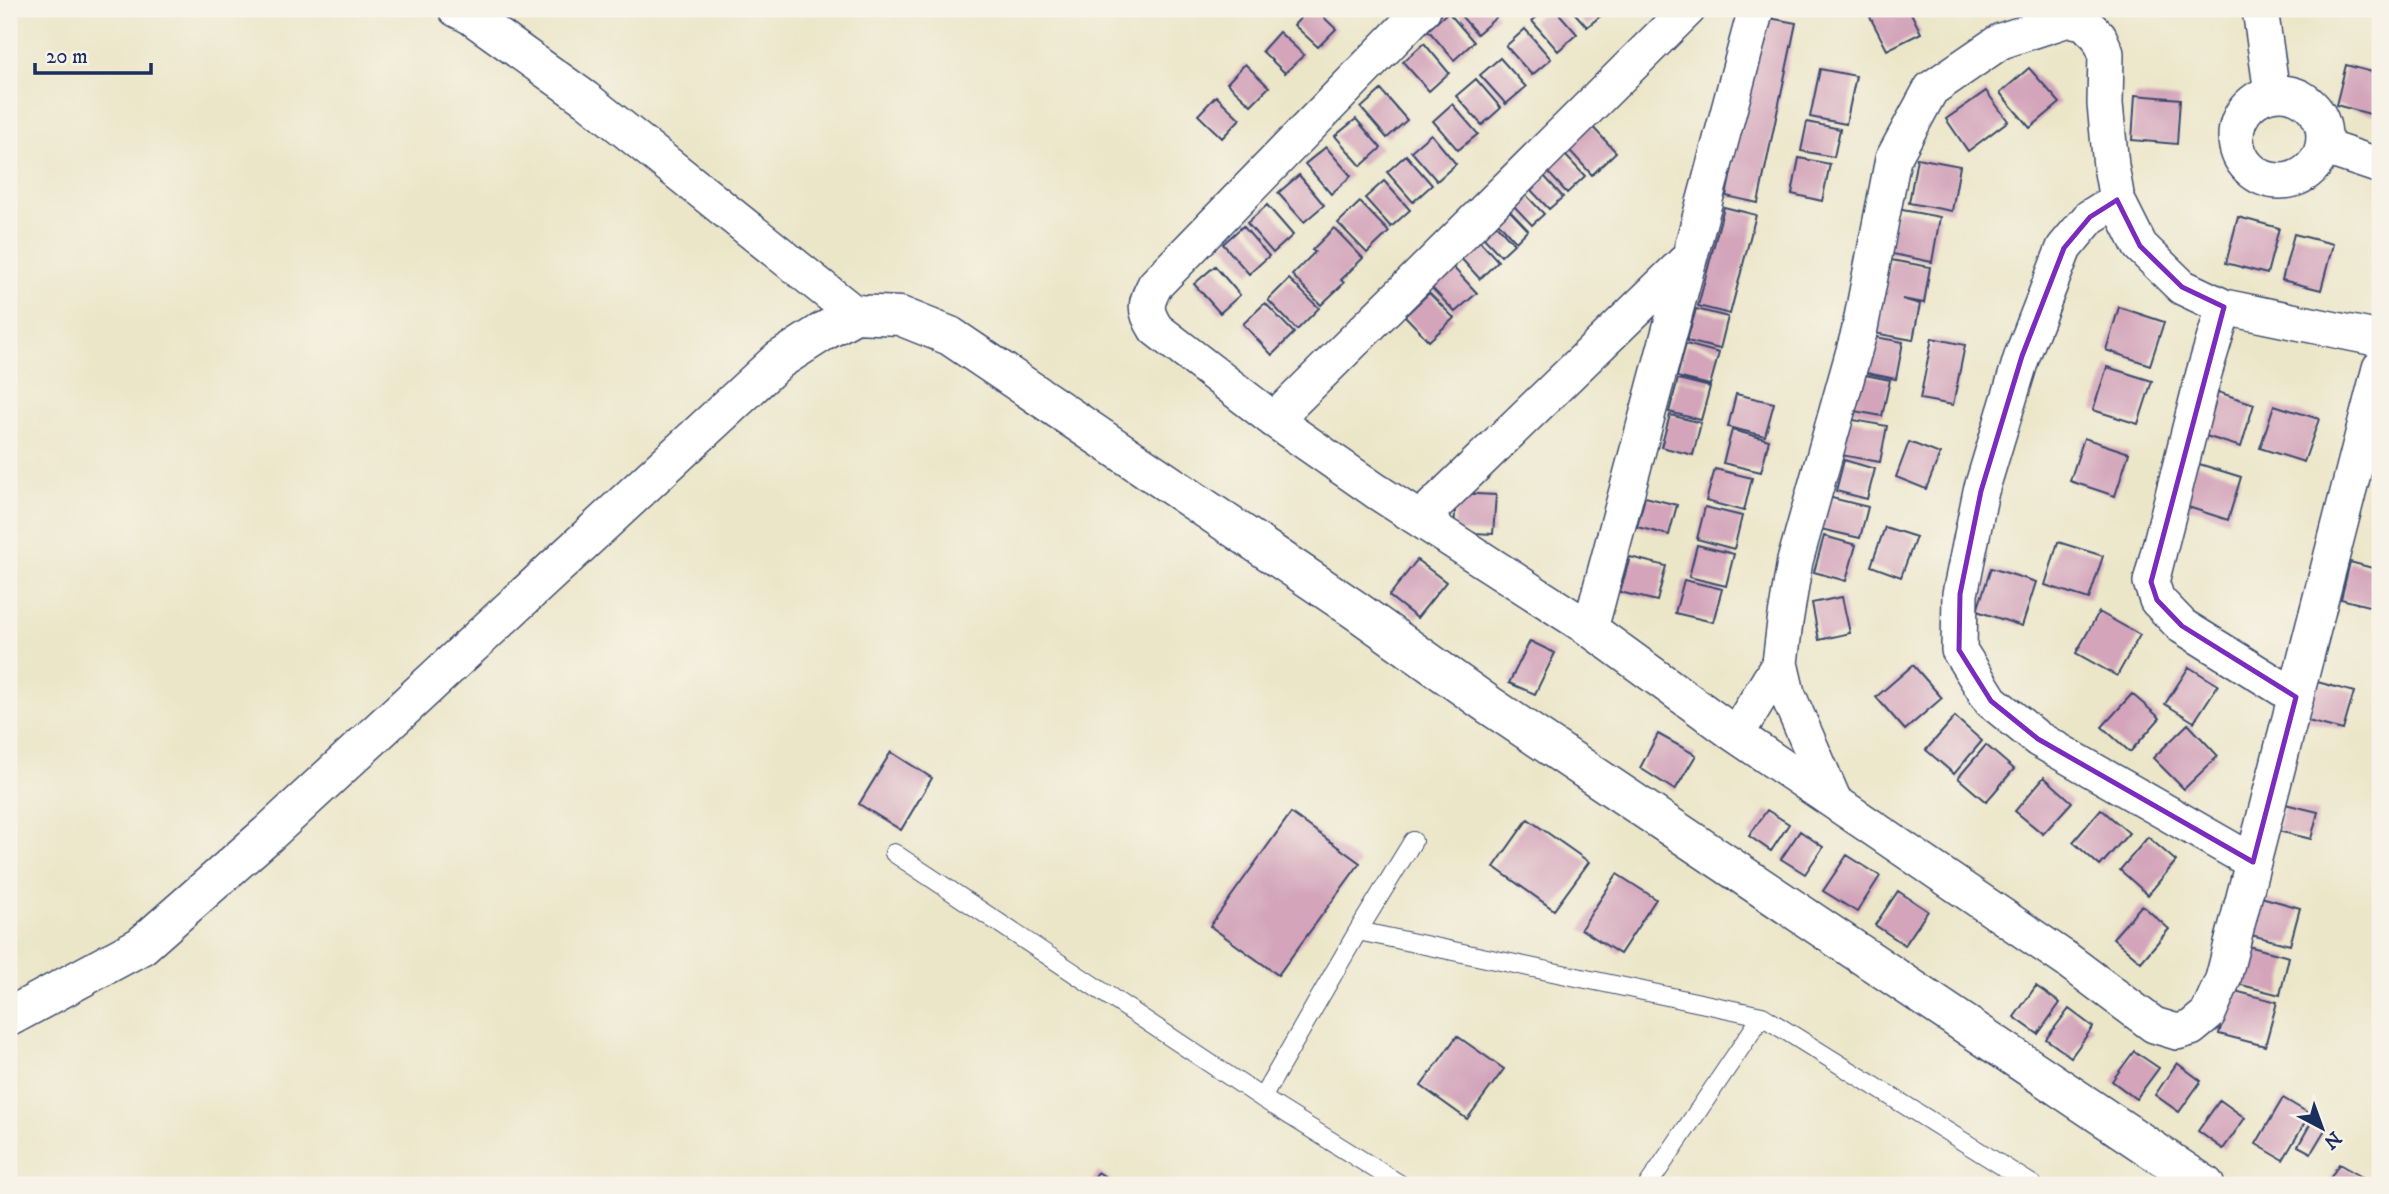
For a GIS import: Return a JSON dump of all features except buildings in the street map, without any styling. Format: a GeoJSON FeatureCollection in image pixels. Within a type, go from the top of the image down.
{"type":"FeatureCollection","features":[{"type":"Feature","properties":{"kind":"street"},"geometry":{"type":"LineString","coordinates":[[456,9],[470,16],[586,99],[855,314]]}},
{"type":"Feature","properties":{"kind":"street"},"geometry":{"type":"LineString","coordinates":[[1423,9],[1155,285],[1147,301],[1148,316],[1156,329],[1274,421],[1590,629],[1736,735],[2067,960],[2154,1025],[2178,1032],[2191,1028],[2207,1014],[2222,979],[2380,368]]}},
{"type":"Feature","properties":{"kind":"street"},"geometry":{"type":"LineString","coordinates":[[1274,421],[1688,9]]}},
{"type":"Feature","properties":{"kind":"street"},"geometry":{"type":"LineString","coordinates":[[1590,629],[1756,9]]}},
{"type":"Feature","properties":{"kind":"street"},"geometry":{"type":"LineString","coordinates":[[2260,9],[2272,93]]}},
{"type":"Feature","properties":{"kind":"street"},"geometry":{"type":"LineString","coordinates":[[1834,801],[1787,693],[1780,663],[1795,561],[1859,333],[1893,159],[1931,89],[2001,41],[2068,19],[2084,22],[2099,37],[2106,53],[2105,104],[2111,166],[2117,200],[2140,246],[2182,287],[2224,306],[2380,339]]}},
{"type":"Feature","properties":{"kind":"street"},"geometry":{"type":"LineString","coordinates":[[2272,93],[2290,93],[2306,101],[2318,114],[2324,131],[2323,147],[2316,162],[2305,174],[2289,180],[2273,181],[2257,175],[2245,163],[2237,148],[2236,129],[2243,113],[2255,100],[2272,93]]}},
{"type":"Feature","properties":{"kind":"street"},"geometry":{"type":"LineString","coordinates":[[2323,147],[2380,166]]}},
{"type":"Feature","properties":{"kind":"street"},"geometry":{"type":"LineString","coordinates":[[2117,200],[2090,217],[2064,248],[2022,356],[1981,491],[1960,594],[1959,650],[1991,701],[2038,739],[2253,862]]}},
{"type":"Feature","properties":{"kind":"street"},"geometry":{"type":"LineString","coordinates":[[1420,519],[1688,260]]}},
{"type":"Feature","properties":{"kind":"street"},"geometry":{"type":"LineString","coordinates":[[2224,306],[2204,373],[2151,582],[2157,600],[2182,626],[2295,696]]}},
{"type":"Feature","properties":{"kind":"street"},"geometry":{"type":"LineString","coordinates":[[9,1017],[141,946],[268,834],[779,360],[855,314],[900,316],[950,336],[1354,609],[1501,713],[2205,1185]]}},
{"type":"Feature","properties":{"kind":"street"},"geometry":{"type":"LineString","coordinates":[[1736,735],[1780,663]]}},
{"type":"Feature","properties":{"kind":"lane"},"geometry":{"type":"LineString","coordinates":[[1262,1098],[1413,841]]}},
{"type":"Feature","properties":{"kind":"lane"},"geometry":{"type":"LineString","coordinates":[[894,853],[1262,1098],[1401,1185]]}},
{"type":"Feature","properties":{"kind":"lane"},"geometry":{"type":"LineString","coordinates":[[1358,931],[1762,1016],[2034,1185]]}},
{"type":"Feature","properties":{"kind":"lane"},"geometry":{"type":"LineString","coordinates":[[1648,1185],[1762,1016]]}},
{"type":"Feature","properties":{"kind":"highlighted area"},"geometry":{"type":"Polygon","coordinates":[[[2117,200],[2140,246],[2182,287],[2224,307],[2151,582],[2157,600],[2182,626],[2296,697],[2253,862],[2038,739],[1991,701],[1959,650],[1960,594],[1981,491],[2022,356],[2064,248],[2090,217],[2117,200]]]}}]}
